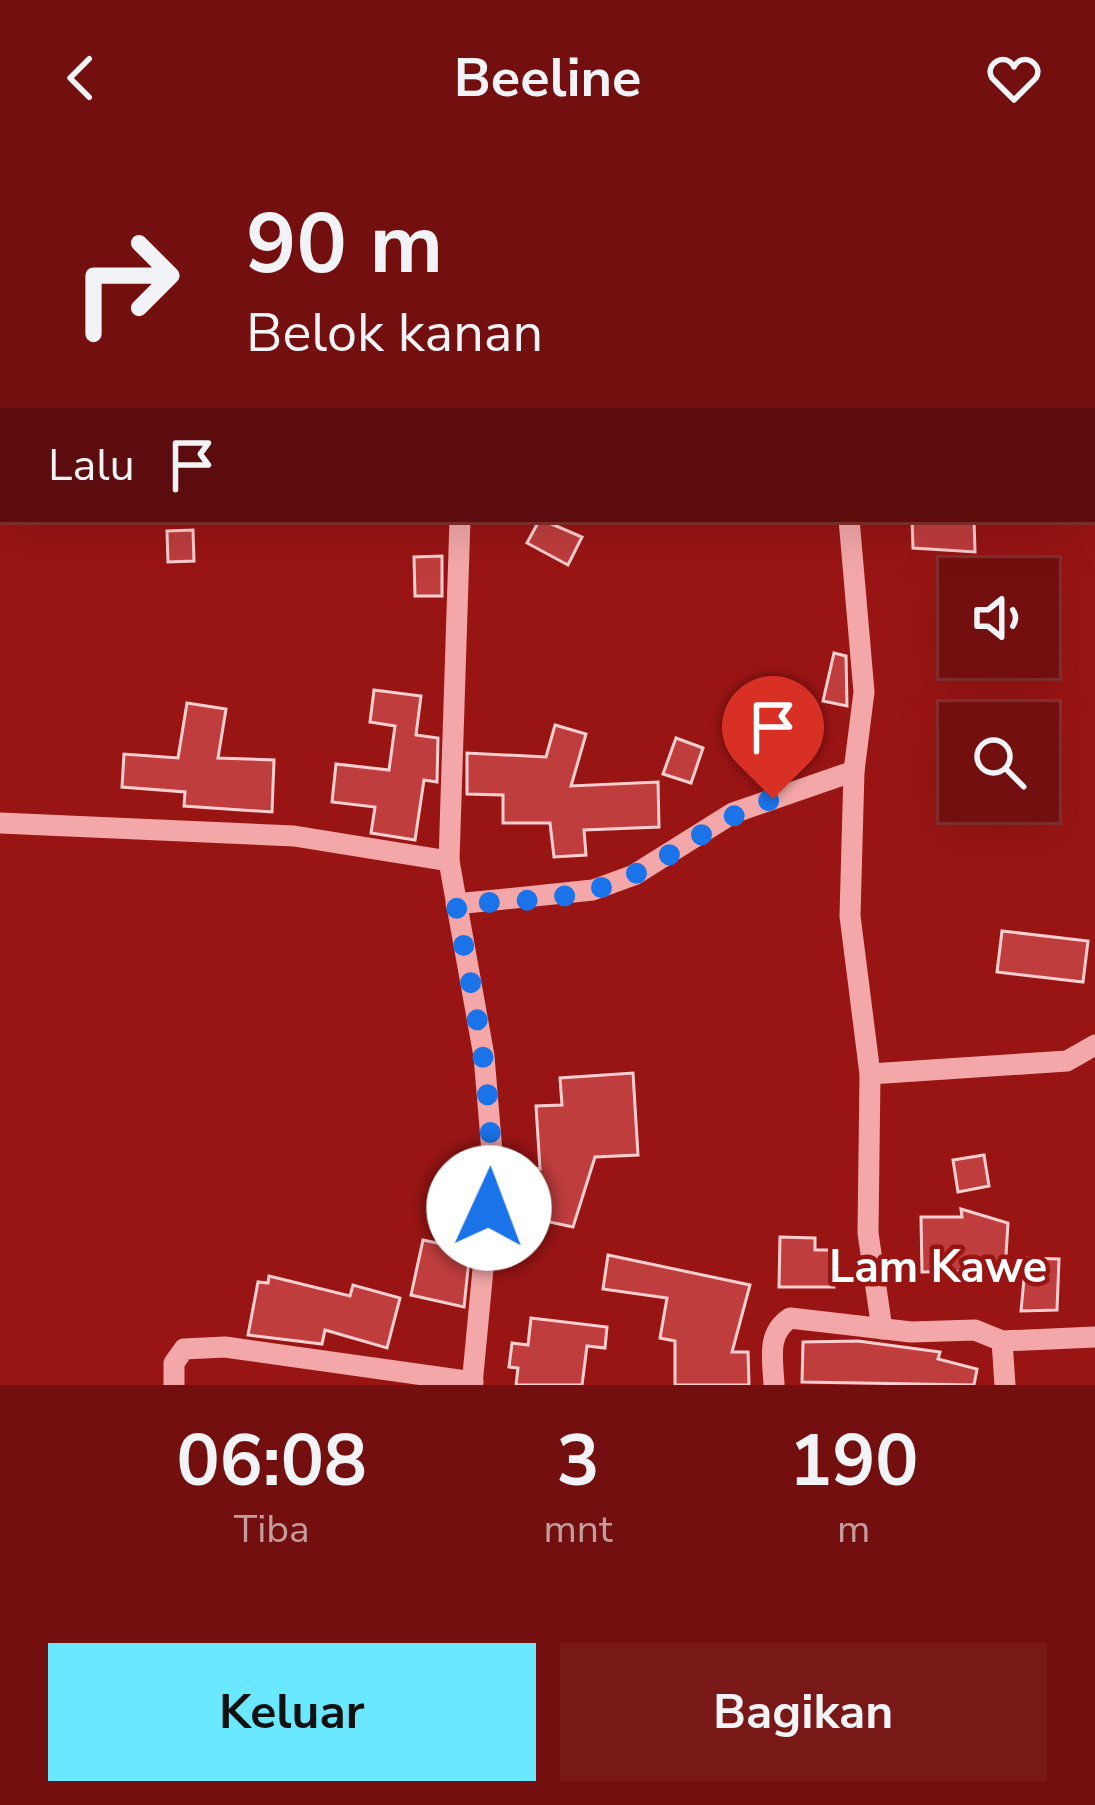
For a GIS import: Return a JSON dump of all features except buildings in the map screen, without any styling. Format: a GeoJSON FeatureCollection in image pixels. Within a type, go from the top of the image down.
{"type":"FeatureCollection","features":[{"type":"Feature","properties":{"kind":"street"},"geometry":{"type":"LineString","coordinates":[[174,1385],[175,1363],[184,1349],[225,1347],[472,1383],[493,1164],[484,1056],[449,861],[460,522]]}},
{"type":"Feature","properties":{"kind":"street"},"geometry":{"type":"LineString","coordinates":[[848,522],[864,692],[854,771],[850,916],[870,1074],[868,1233],[882,1329]]}},
{"type":"Feature","properties":{"kind":"street"},"geometry":{"type":"LineString","coordinates":[[456,904],[593,890],[634,875],[733,813],[854,771]]}},
{"type":"Feature","properties":{"kind":"street"},"geometry":{"type":"LineString","coordinates":[[0,823],[294,836],[449,861]]}},
{"type":"Feature","properties":{"kind":"street"},"geometry":{"type":"LineString","coordinates":[[870,1074],[1066,1061],[1095,1046]]}},
{"type":"Feature","properties":{"kind":"street"},"geometry":{"type":"LineString","coordinates":[[774,1385],[772,1342],[778,1327],[790,1318],[882,1329],[975,1330],[1002,1341],[1095,1337]]}},
{"type":"Feature","properties":{"kind":"street"},"geometry":{"type":"LineString","coordinates":[[1002,1341],[1004,1385]]}},
{"type":"Feature","properties":{"kind":"district","name":"Lam Kawe"},"geometry":{"type":"Point","coordinates":[938,1267]}},
{"type":"Feature","properties":{"kind":"route"},"geometry":{"type":"LineString","coordinates":[[489,1208],[493,1164],[484,1056],[456,904],[535,900],[593,890],[634,875],[713,823],[773,799]]}}]}
